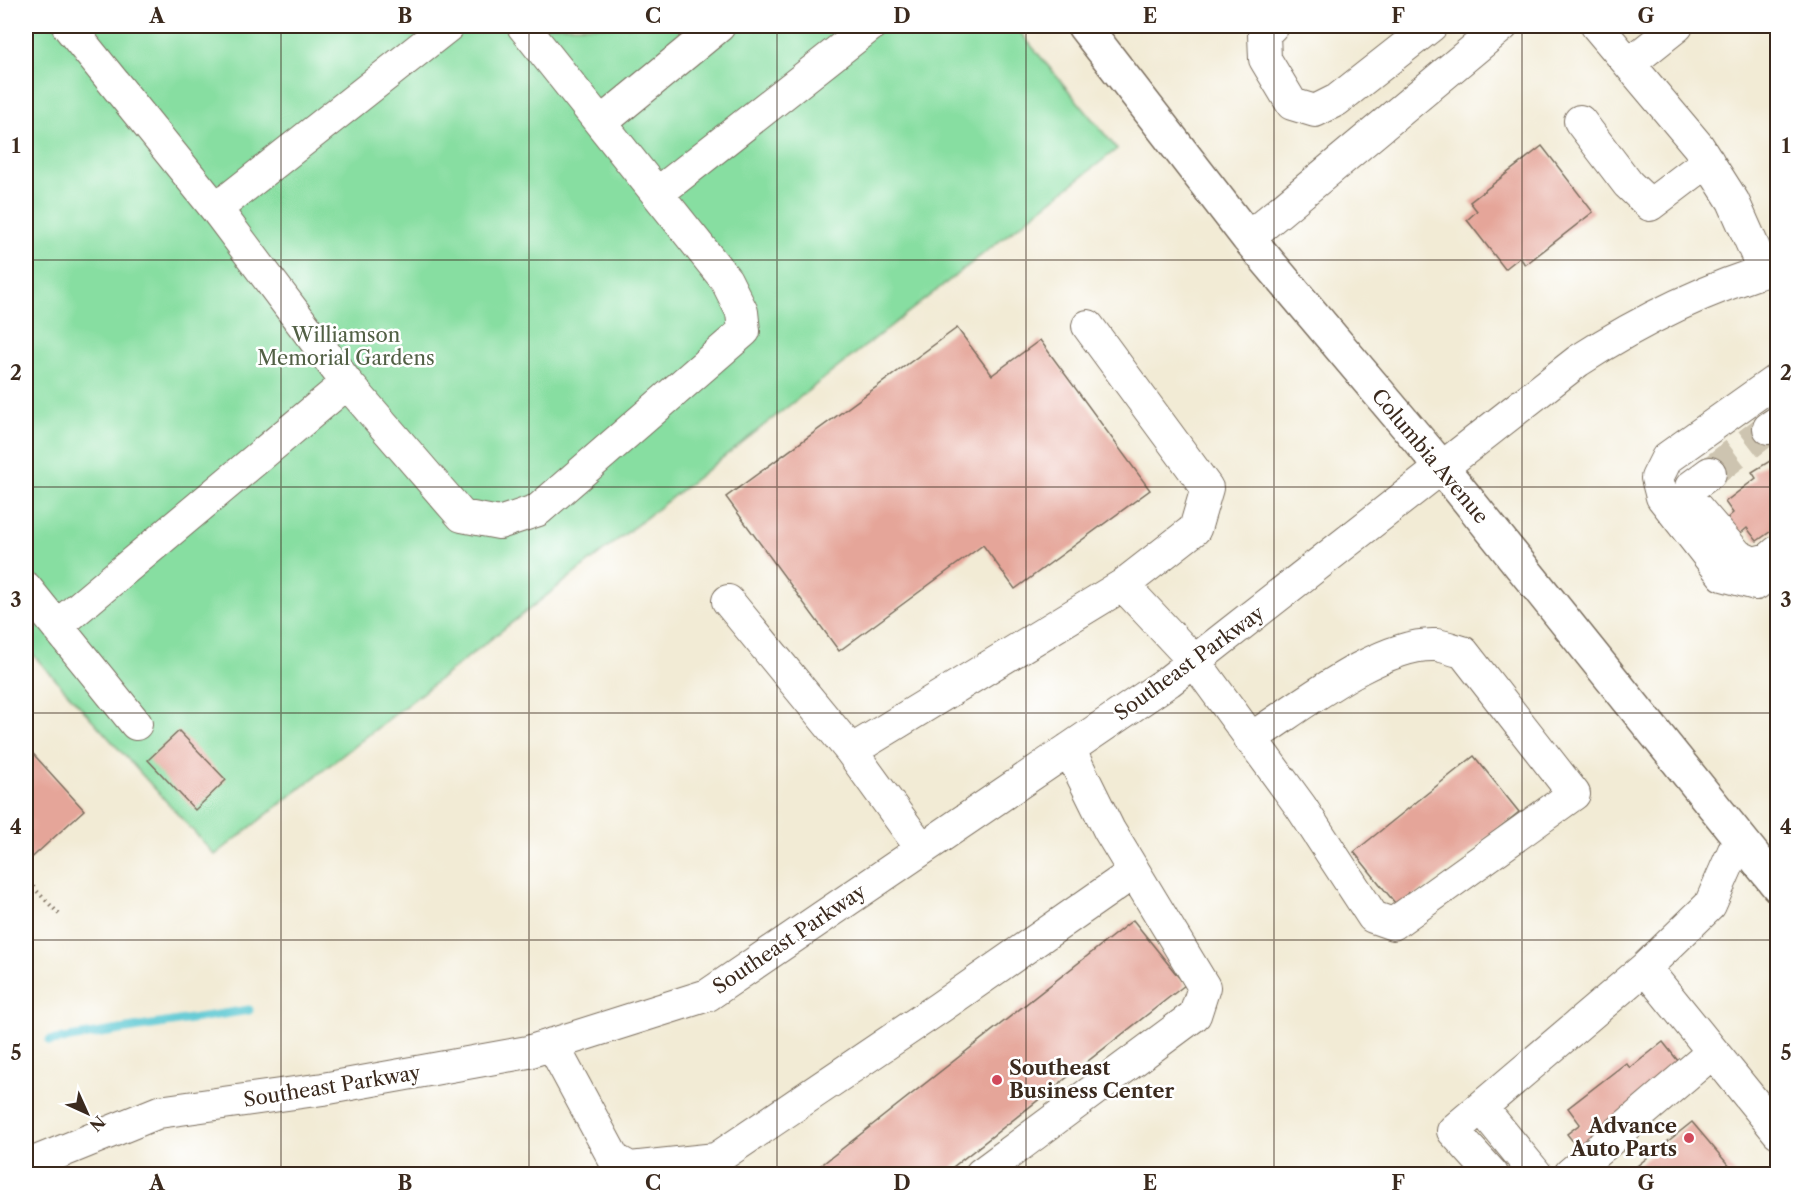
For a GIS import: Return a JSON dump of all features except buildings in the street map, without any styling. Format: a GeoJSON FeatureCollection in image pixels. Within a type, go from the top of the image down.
{"type":"FeatureCollection","features":[{"type":"Feature","properties":{"kind":"main road","name":"Columbia Avenue"},"geometry":{"type":"LineString","coordinates":[[1084,26],[1248,238],[1443,469],[1778,886]]}},
{"type":"Feature","properties":{"kind":"street"},"geometry":{"type":"LineString","coordinates":[[68,26],[216,209],[347,383],[462,516],[499,523],[538,510],[744,331],[742,312],[726,280],[524,26]]}},
{"type":"Feature","properties":{"kind":"street"},"geometry":{"type":"LineString","coordinates":[[216,209],[447,26]]}},
{"type":"Feature","properties":{"kind":"street"},"geometry":{"type":"LineString","coordinates":[[602,122],[719,26]]}},
{"type":"Feature","properties":{"kind":"street"},"geometry":{"type":"LineString","coordinates":[[658,193],[870,26]]}},
{"type":"Feature","properties":{"kind":"street"},"geometry":{"type":"LineString","coordinates":[[1272,26],[1264,34],[1265,59],[1292,104],[1315,111],[1337,100],[1431,26]]}},
{"type":"Feature","properties":{"kind":"street"},"geometry":{"type":"LineString","coordinates":[[1248,238],[1500,26]]}},
{"type":"Feature","properties":{"kind":"street"},"geometry":{"type":"LineString","coordinates":[[1597,26],[1698,146],[1733,201],[1771,269]]}},
{"type":"Feature","properties":{"kind":"street"},"geometry":{"type":"LineString","coordinates":[[1629,63],[1677,26]]}},
{"type":"Feature","properties":{"kind":"street"},"geometry":{"type":"LineString","coordinates":[[1580,121],[1628,184],[1650,205],[1708,161]]}},
{"type":"Feature","properties":{"kind":"street","name":"Southeast Parkway"},"geometry":{"type":"LineString","coordinates":[[26,1166],[159,1112],[323,1089],[528,1052],[708,995],[1195,662],[1578,361],[1630,328],[1722,284],[1771,269]]}},
{"type":"Feature","properties":{"kind":"street"},"geometry":{"type":"LineString","coordinates":[[851,751],[1123,585],[1196,530],[1207,488],[1088,326]]}},
{"type":"Feature","properties":{"kind":"street"},"geometry":{"type":"LineString","coordinates":[[1778,379],[1667,458],[1657,478],[1662,497],[1723,575],[1756,584],[1778,567]]}},
{"type":"Feature","properties":{"kind":"street"},"geometry":{"type":"LineString","coordinates":[[57,626],[347,383]]}},
{"type":"Feature","properties":{"kind":"street"},"geometry":{"type":"LineString","coordinates":[[1710,473],[1691,487],[1689,499],[1738,556],[1753,563],[1769,559],[1778,552]]}},
{"type":"Feature","properties":{"kind":"street"},"geometry":{"type":"LineString","coordinates":[[1123,585],[1195,662],[1250,739],[1301,807],[1373,917],[1392,924],[1574,794],[1462,652],[1436,645],[1400,650],[1365,665],[1250,739]]}},
{"type":"Feature","properties":{"kind":"street"},"geometry":{"type":"LineString","coordinates":[[26,588],[136,724]]}},
{"type":"Feature","properties":{"kind":"street"},"geometry":{"type":"LineString","coordinates":[[728,601],[851,751],[922,849]]}},
{"type":"Feature","properties":{"kind":"street"},"geometry":{"type":"LineString","coordinates":[[981,1174],[1195,1015],[1204,987],[1109,830],[1069,749]]}},
{"type":"Feature","properties":{"kind":"street"},"geometry":{"type":"LineString","coordinates":[[1492,1174],[1453,1131],[1645,968],[1710,904],[1739,839]]}},
{"type":"Feature","properties":{"kind":"street"},"geometry":{"type":"LineString","coordinates":[[552,1044],[614,1160],[630,1168],[716,1159],[1134,872]]}},
{"type":"Feature","properties":{"kind":"street"},"geometry":{"type":"LineString","coordinates":[[1645,968],[1778,1132]]}},
{"type":"Feature","properties":{"kind":"street"},"geometry":{"type":"LineString","coordinates":[[1570,1174],[1719,1059]]}},
{"type":"Feature","properties":{"kind":"street"},"geometry":{"type":"LineString","coordinates":[[1599,1174],[1719,1059]]}},
{"type":"Feature","properties":{"kind":"street"},"geometry":{"type":"LineString","coordinates":[[1481,1107],[1536,1174]]}},
{"type":"Feature","properties":{"kind":"path"},"geometry":{"type":"LineString","coordinates":[[33,886],[58,914]]}},
{"type":"Feature","properties":{"kind":"green space","name":"Williamson Memorial Gardens"},"geometry":{"type":"Polygon","coordinates":[[[26,26],[1015,26],[1117,149],[215,855],[26,647],[26,26]]]}},
{"type":"Feature","properties":{"kind":"waterway"},"geometry":{"type":"LineString","coordinates":[[50,1041],[249,1010]]}},
{"type":"Feature","properties":{"kind":"tunnel"},"geometry":{"type":"LineString","coordinates":[[1710,473],[1769,428]]}},
{"type":"Feature","properties":{"kind":"place","name":"Southeast Business Center"},"geometry":{"type":"Point","coordinates":[997,1080]}},
{"type":"Feature","properties":{"kind":"place","name":"Advance Auto Parts"},"geometry":{"type":"Point","coordinates":[1689,1138]}}]}
